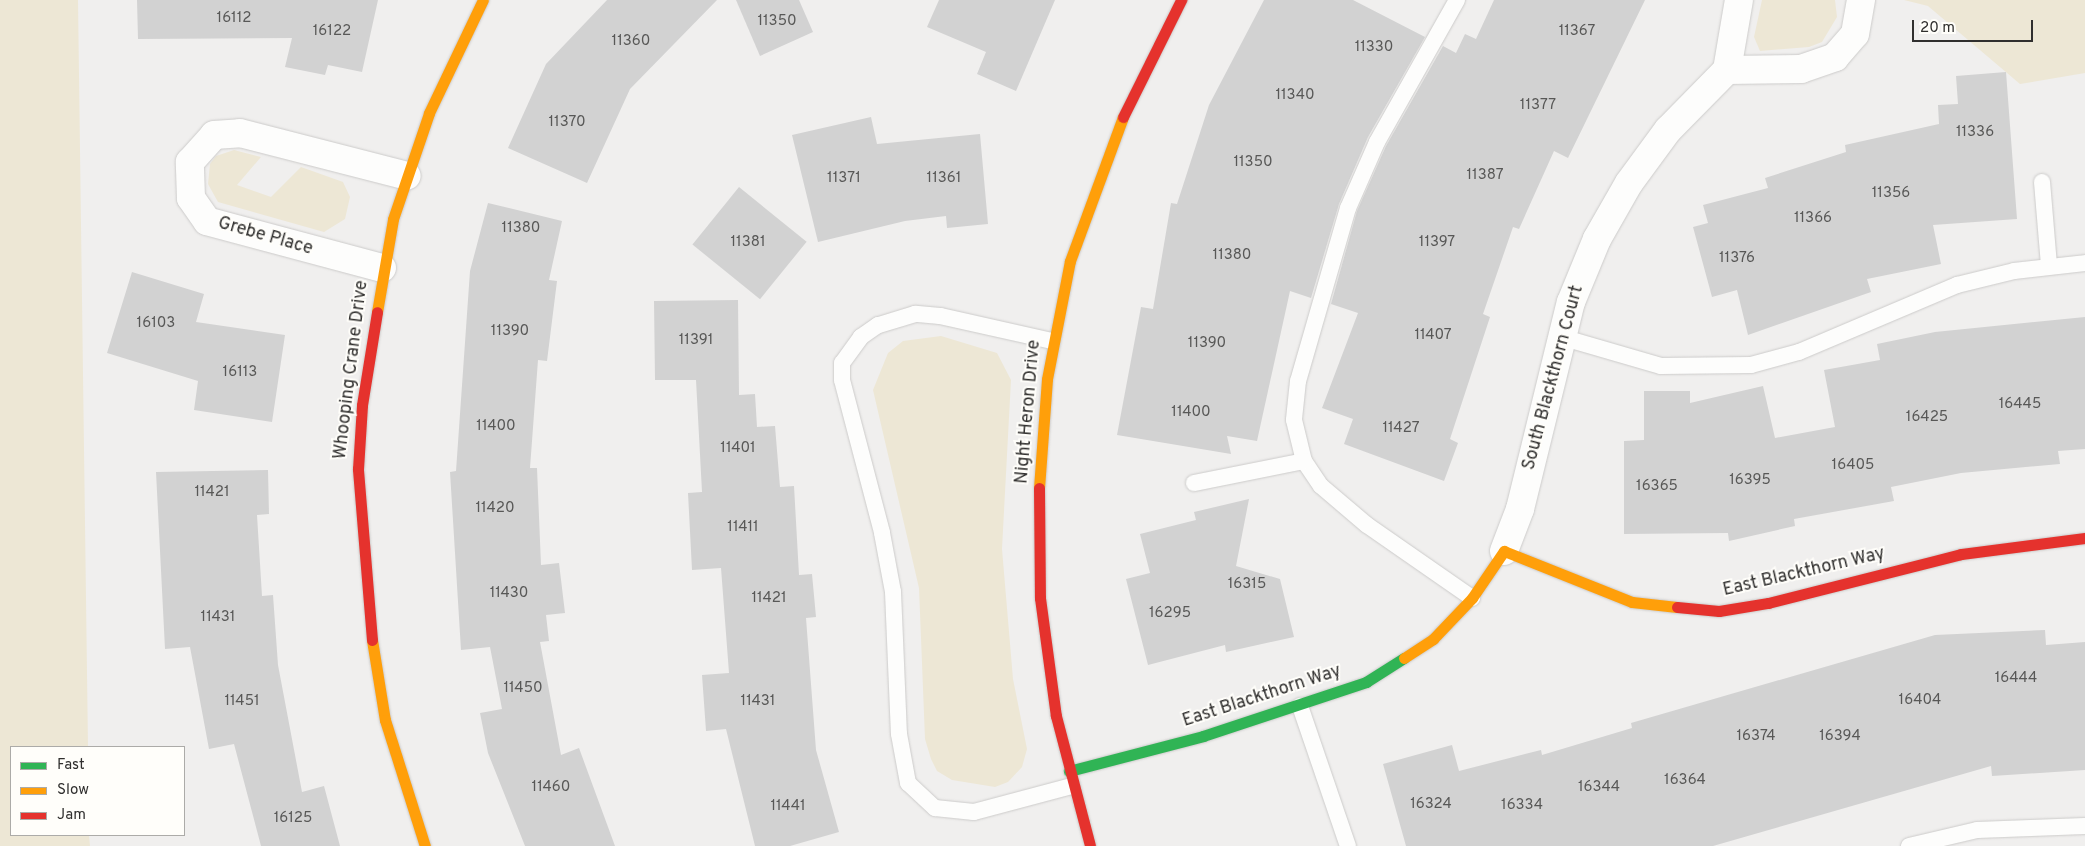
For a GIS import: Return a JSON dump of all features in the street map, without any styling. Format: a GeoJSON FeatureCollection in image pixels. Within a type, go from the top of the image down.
{"type":"FeatureCollection","features":[{"type":"Feature","properties":{"kind":"street","name":"Whooping Crane Drive"},"geometry":{"type":"LineString","coordinates":[[425,846],[385,720],[360,541],[362,405],[382,268],[406,176],[452,60],[483,0]]}},
{"type":"Feature","properties":{"kind":"street","name":"Night Heron Drive"},"geometry":{"type":"LineString","coordinates":[[1090,846],[1071,779],[1049,676],[1040,598],[1039,468],[1052,341],[1070,260],[1103,161],[1181,0]]}},
{"type":"Feature","properties":{"kind":"street"},"geometry":{"type":"LineString","coordinates":[[1739,0],[1727,70],[1822,64],[1846,48],[1855,34],[1861,0]]}},
{"type":"Feature","properties":{"kind":"street","name":"South Blackthorn Court"},"geometry":{"type":"LineString","coordinates":[[1504,551],[1520,509],[1561,337],[1581,274],[1612,210],[1668,130],[1727,70]]}},
{"type":"Feature","properties":{"kind":"street","name":"Grebe Place"},"geometry":{"type":"LineString","coordinates":[[382,268],[207,221],[191,198],[190,162],[214,136],[240,132],[406,176]]}},
{"type":"Feature","properties":{"kind":"street","name":"East Blackthorn Way"},"geometry":{"type":"LineString","coordinates":[[1071,779],[1340,694],[1391,668],[1433,639],[1472,598],[1504,551],[1632,602],[1719,611],[1768,604],[1952,555],[2085,538]]}},
{"type":"Feature","properties":{"kind":"lane"},"geometry":{"type":"LineString","coordinates":[[1457,0],[1377,142],[1339,234],[1294,401],[1294,420],[1304,461],[1335,499],[1472,598]]}},
{"type":"Feature","properties":{"kind":"lane"},"geometry":{"type":"LineString","coordinates":[[2042,182],[2049,266]]}},
{"type":"Feature","properties":{"kind":"lane"},"geometry":{"type":"LineString","coordinates":[[1561,337],[1661,366],[1752,366],[1798,352],[1958,286],[2049,266],[2085,263]]}},
{"type":"Feature","properties":{"kind":"lane"},"geometry":{"type":"LineString","coordinates":[[1052,341],[940,316],[915,314],[878,324],[861,337],[842,363],[842,380],[882,533],[893,592],[899,734],[908,783],[935,808],[974,812],[1071,779]]}},
{"type":"Feature","properties":{"kind":"lane"},"geometry":{"type":"LineString","coordinates":[[1194,483],[1304,461]]}},
{"type":"Feature","properties":{"kind":"lane"},"geometry":{"type":"LineString","coordinates":[[1300,706],[1348,846]]}},
{"type":"Feature","properties":{"kind":"lane"},"geometry":{"type":"LineString","coordinates":[[1909,846],[1977,830],[2085,826]]}},
{"type":"Feature","properties":{"kind":"shaded area"},"geometry":{"type":"Polygon","coordinates":[[[0,0],[78,0],[88,746],[10,746],[10,836],[89,836],[90,846],[0,846],[0,0]]]}},
{"type":"Feature","properties":{"kind":"shaded area"},"geometry":{"type":"Polygon","coordinates":[[[1762,0],[1835,0],[1837,17],[1822,42],[1809,47],[1760,51],[1754,37],[1762,0]]]}},
{"type":"Feature","properties":{"kind":"shaded area"},"geometry":{"type":"Polygon","coordinates":[[[1904,0],[2085,0],[2085,73],[2020,84],[1928,6],[1904,0]]]}},
{"type":"Feature","properties":{"kind":"shaded area"},"geometry":{"type":"Polygon","coordinates":[[[234,150],[261,157],[237,185],[271,197],[301,167],[343,182],[350,197],[345,219],[324,232],[218,202],[208,184],[210,164],[216,156],[234,150]]]}},
{"type":"Feature","properties":{"kind":"shaded area"},"geometry":{"type":"Polygon","coordinates":[[[941,336],[997,353],[1011,380],[1002,549],[1013,679],[1027,749],[1022,767],[1008,782],[995,787],[952,780],[937,771],[931,759],[925,739],[919,588],[873,390],[888,353],[903,341],[941,336]]]}},
{"type":"Feature","properties":{"kind":"building"},"geometry":{"type":"Polygon","coordinates":[[[137,0],[378,0],[362,72],[328,65],[325,75],[285,67],[292,38],[138,39],[137,0]]]}},
{"type":"Feature","properties":{"kind":"building"},"geometry":{"type":"Polygon","coordinates":[[[607,0],[717,0],[630,89],[587,183],[508,148],[546,64],[607,0]]]}},
{"type":"Feature","properties":{"kind":"building"},"geometry":{"type":"Polygon","coordinates":[[[736,0],[799,0],[813,32],[760,56],[736,0]]]}},
{"type":"Feature","properties":{"kind":"building"},"geometry":{"type":"Polygon","coordinates":[[[939,0],[1055,0],[1016,91],[977,74],[986,52],[927,27],[939,0]]]}},
{"type":"Feature","properties":{"kind":"building"},"geometry":{"type":"Polygon","coordinates":[[[1264,0],[1353,0],[1425,37],[1368,137],[1339,204],[1311,298],[1290,291],[1257,441],[1227,436],[1231,454],[1117,435],[1141,307],[1153,309],[1171,203],[1177,204],[1209,105],[1264,0]]]}},
{"type":"Feature","properties":{"kind":"building"},"geometry":{"type":"Polygon","coordinates":[[[1494,0],[1645,0],[1568,158],[1554,151],[1519,229],[1513,227],[1483,314],[1490,317],[1450,439],[1458,443],[1444,481],[1344,444],[1353,419],[1322,408],[1358,313],[1331,304],[1357,211],[1386,146],[1443,46],[1456,53],[1465,34],[1476,39],[1494,0]]]}},
{"type":"Feature","properties":{"kind":"building"},"geometry":{"type":"Polygon","coordinates":[[[2006,72],[2017,219],[1933,225],[1941,264],[1867,279],[1871,292],[1748,335],[1737,290],[1712,297],[1693,227],[1708,223],[1703,205],[1768,188],[1765,178],[1846,152],[1845,145],[1939,124],[1938,105],[1958,104],[1956,76],[2006,72]]]}},
{"type":"Feature","properties":{"kind":"building"},"geometry":{"type":"Polygon","coordinates":[[[871,117],[877,144],[980,134],[988,224],[947,228],[946,216],[905,221],[818,242],[792,135],[871,117]]]}},
{"type":"Feature","properties":{"kind":"building"},"geometry":{"type":"Polygon","coordinates":[[[739,187],[807,242],[760,299],[692,245],[739,187]]]}},
{"type":"Feature","properties":{"kind":"building"},"geometry":{"type":"Polygon","coordinates":[[[488,203],[562,221],[549,280],[557,281],[547,361],[538,360],[530,468],[537,468],[541,565],[559,563],[565,613],[546,615],[549,641],[540,642],[561,755],[579,748],[615,846],[525,846],[488,753],[480,713],[502,709],[490,647],[461,650],[450,472],[456,471],[470,271],[488,203]]]}},
{"type":"Feature","properties":{"kind":"building"},"geometry":{"type":"Polygon","coordinates":[[[132,272],[204,294],[196,322],[285,335],[272,422],[194,410],[198,381],[107,353],[132,272]]]}},
{"type":"Feature","properties":{"kind":"building"},"geometry":{"type":"Polygon","coordinates":[[[738,300],[739,395],[755,394],[757,427],[775,426],[780,487],[794,486],[799,575],[812,574],[816,617],[806,618],[816,750],[839,832],[790,846],[755,846],[726,729],[706,731],[702,675],[729,673],[721,568],[692,570],[688,493],[702,492],[696,380],[655,380],[654,301],[738,300]]]}},
{"type":"Feature","properties":{"kind":"building"},"geometry":{"type":"Polygon","coordinates":[[[2085,317],[2085,449],[2058,451],[2060,464],[1961,473],[1891,487],[1894,501],[1794,519],[1795,526],[1729,541],[1728,533],[1624,534],[1624,441],[1644,440],[1644,391],[1690,391],[1690,403],[1763,386],[1775,438],[1835,427],[1824,370],[1880,360],[1877,344],[1935,332],[2085,317]]]}},
{"type":"Feature","properties":{"kind":"building"},"geometry":{"type":"Polygon","coordinates":[[[268,470],[269,514],[257,515],[262,596],[273,595],[278,665],[302,792],[324,786],[340,846],[261,846],[234,744],[209,749],[190,647],[165,649],[156,472],[268,470]]]}},
{"type":"Feature","properties":{"kind":"building"},"geometry":{"type":"Polygon","coordinates":[[[1249,499],[1236,566],[1280,579],[1294,637],[1226,652],[1225,645],[1148,665],[1126,579],[1150,573],[1140,534],[1196,520],[1194,512],[1249,499]]]}},
{"type":"Feature","properties":{"kind":"building"},"geometry":{"type":"Polygon","coordinates":[[[2045,630],[2046,645],[2085,642],[2085,770],[1992,776],[1991,766],[1713,846],[1406,846],[1383,764],[1452,745],[1459,771],[1541,750],[1542,755],[1632,728],[1631,723],[1935,635],[2045,630]]]}},
{"type":"Feature","properties":{"kind":"traffic: fast"},"geometry":{"type":"LineString","coordinates":[[1069,771],[1203,736],[1366,682],[1404,658]]}},
{"type":"Feature","properties":{"kind":"traffic: slow"},"geometry":{"type":"LineString","coordinates":[[377,312],[393,219],[429,113],[483,0]]}},
{"type":"Feature","properties":{"kind":"traffic: slow"},"geometry":{"type":"LineString","coordinates":[[1039,488],[1047,379],[1070,261],[1123,117]]}},
{"type":"Feature","properties":{"kind":"traffic: slow"},"geometry":{"type":"LineString","coordinates":[[1404,658],[1433,639],[1472,598],[1504,551],[1632,602],[1677,607]]}},
{"type":"Feature","properties":{"kind":"traffic: slow"},"geometry":{"type":"LineString","coordinates":[[372,640],[385,720],[425,846]]}},
{"type":"Feature","properties":{"kind":"traffic: jam"},"geometry":{"type":"LineString","coordinates":[[1123,117],[1181,0]]}},
{"type":"Feature","properties":{"kind":"traffic: jam"},"geometry":{"type":"LineString","coordinates":[[372,640],[358,469],[362,405],[377,312]]}},
{"type":"Feature","properties":{"kind":"traffic: jam"},"geometry":{"type":"LineString","coordinates":[[1039,488],[1040,598],[1056,716],[1090,846]]}},
{"type":"Feature","properties":{"kind":"traffic: jam"},"geometry":{"type":"LineString","coordinates":[[1677,607],[1719,611],[1768,603],[1961,554],[2085,538]]}}]}
